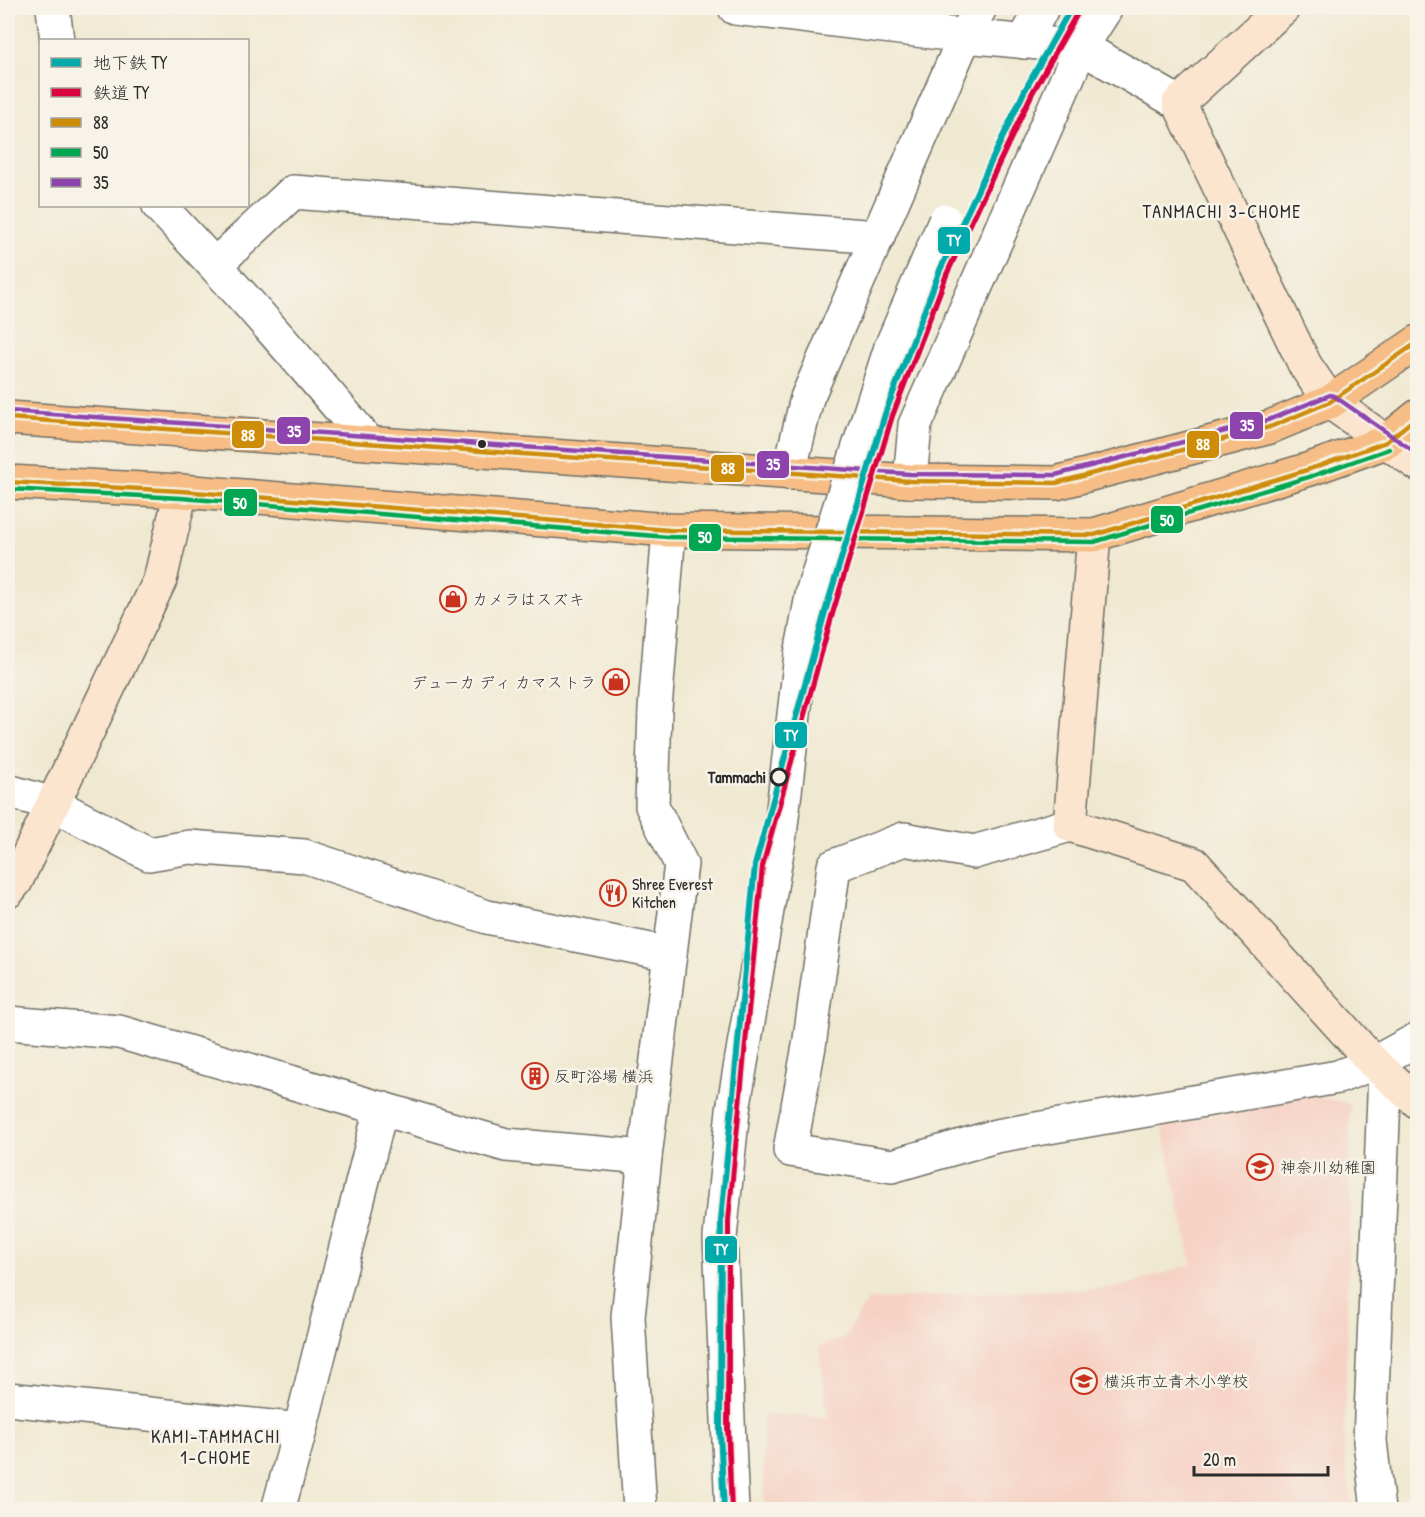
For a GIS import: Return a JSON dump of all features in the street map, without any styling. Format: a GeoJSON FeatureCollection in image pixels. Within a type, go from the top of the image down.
{"type":"FeatureCollection","features":[{"type":"Feature","properties":{"kind":"highway"},"geometry":{"type":"LineString","coordinates":[[8,418],[910,482],[1056,483],[1270,427],[1330,402],[1418,342]]}},
{"type":"Feature","properties":{"kind":"highway"},"geometry":{"type":"LineString","coordinates":[[8,482],[181,491],[669,530],[1094,535],[1310,469],[1386,442],[1418,416]]}},
{"type":"Feature","properties":{"kind":"street"},"geometry":{"type":"LineString","coordinates":[[53,8],[57,39]]}},
{"type":"Feature","properties":{"kind":"street"},"geometry":{"type":"LineString","coordinates":[[735,8],[964,36],[1080,47],[1179,103],[1305,365],[1330,402],[1418,464]]}},
{"type":"Feature","properties":{"kind":"street"},"geometry":{"type":"LineString","coordinates":[[789,473],[807,398],[964,36],[981,8]]}},
{"type":"Feature","properties":{"kind":"street"},"geometry":{"type":"LineString","coordinates":[[1024,42],[1042,8]]}},
{"type":"Feature","properties":{"kind":"street"},"geometry":{"type":"LineString","coordinates":[[910,482],[915,425],[1080,47],[1106,8]]}},
{"type":"Feature","properties":{"kind":"street"},"geometry":{"type":"LineString","coordinates":[[1179,103],[1283,8]]}},
{"type":"Feature","properties":{"kind":"street"},"geometry":{"type":"LineString","coordinates":[[215,265],[293,192],[878,237]]}},
{"type":"Feature","properties":{"kind":"street"},"geometry":{"type":"LineString","coordinates":[[160,207],[301,361],[369,443]]}},
{"type":"Feature","properties":{"kind":"street"},"geometry":{"type":"LineString","coordinates":[[732,1509],[720,1237],[733,1110],[780,834],[801,654],[813,590],[891,347],[945,221]]}},
{"type":"Feature","properties":{"kind":"street"},"geometry":{"type":"LineString","coordinates":[[8,891],[16,881],[160,580],[181,491]]}},
{"type":"Feature","properties":{"kind":"street"},"geometry":{"type":"LineString","coordinates":[[640,1509],[628,1317],[681,864],[652,806],[655,709],[669,530]]}},
{"type":"Feature","properties":{"kind":"street"},"geometry":{"type":"LineString","coordinates":[[1070,825],[1094,535]]}},
{"type":"Feature","properties":{"kind":"street"},"geometry":{"type":"LineString","coordinates":[[8,791],[53,804],[149,854],[190,848],[304,856],[487,916],[670,954]]}},
{"type":"Feature","properties":{"kind":"street"},"geometry":{"type":"LineString","coordinates":[[1418,1039],[1380,1067],[1338,1077],[996,1136],[892,1166],[790,1150],[809,1046],[834,866],[904,839],[974,852],[1070,825],[1194,864],[1380,1067],[1418,1102]]}},
{"type":"Feature","properties":{"kind":"street"},"geometry":{"type":"LineString","coordinates":[[8,1023],[119,1032],[506,1145],[645,1157]]}},
{"type":"Feature","properties":{"kind":"street"},"geometry":{"type":"LineString","coordinates":[[1378,1509],[1370,1441],[1380,1067]]}},
{"type":"Feature","properties":{"kind":"street"},"geometry":{"type":"LineString","coordinates":[[278,1509],[381,1108]]}},
{"type":"Feature","properties":{"kind":"street"},"geometry":{"type":"LineString","coordinates":[[8,1399],[300,1430]]}},
{"type":"Feature","properties":{"kind":"shaded area","name":"横浜市立青木小学校"},"geometry":{"type":"Polygon","coordinates":[[[1308,1094],[1350,1104],[1344,1450],[1352,1509],[764,1509],[763,1415],[828,1417],[819,1347],[844,1337],[868,1300],[1117,1288],[1192,1264],[1162,1126],[1308,1094]]]}},
{"type":"Feature","properties":{"kind":"metro line","name":"TY"},"geometry":{"type":"LineString","coordinates":[[724,1510],[720,1430],[721,1220],[755,865],[825,612],[885,414],[940,270],[1025,90],[1071,8]]}},
{"type":"Feature","properties":{"kind":"rail line","name":"TY"},"geometry":{"type":"LineString","coordinates":[[731,1510],[728,1430],[728,1220],[762,866],[832,614],[892,416],[947,273],[1032,93],[1078,12]]}},
{"type":"Feature","properties":{"kind":"transit line","name":"88"},"geometry":{"type":"LineString","coordinates":[[8,418],[910,481],[1056,483],[1270,427],[1330,402],[1418,342]]}},
{"type":"Feature","properties":{"kind":"transit line","name":"35"},"geometry":{"type":"LineString","coordinates":[[9,411],[910,474],[1055,475],[1268,420],[1330,395],[1418,454]]}},
{"type":"Feature","properties":{"kind":"transit line","name":"88"},"geometry":{"type":"LineString","coordinates":[[8,482],[181,491],[669,530],[1094,535],[1310,469],[1386,442],[1418,416]]}},
{"type":"Feature","properties":{"kind":"transit line","name":"50"},"geometry":{"type":"LineString","coordinates":[[8,489],[181,498],[668,537],[1094,542],[1312,476],[1389,449]]}},
{"type":"Feature","properties":{"kind":"place","name":"カメラはスズキ"},"geometry":{"type":"Point","coordinates":[453,599]}},
{"type":"Feature","properties":{"kind":"place","name":"デューカ ディ カマストラ"},"geometry":{"type":"Point","coordinates":[616,682]}},
{"type":"Feature","properties":{"kind":"place","name":"Tammachi"},"geometry":{"type":"Point","coordinates":[779,777]}},
{"type":"Feature","properties":{"kind":"place","name":"Shree Everest Kitchen"},"geometry":{"type":"Point","coordinates":[613,893]}},
{"type":"Feature","properties":{"kind":"place","name":"反町浴場 横浜"},"geometry":{"type":"Point","coordinates":[535,1076]}},
{"type":"Feature","properties":{"kind":"place","name":"神奈川幼稚園"},"geometry":{"type":"Point","coordinates":[1260,1167]}},
{"type":"Feature","properties":{"kind":"place","name":"横浜市立青木小学校"},"geometry":{"type":"Point","coordinates":[1084,1381]}},
{"type":"Feature","properties":{"kind":"district","name":"TANMACHI 3-CHOME"},"geometry":{"type":"Point","coordinates":[1222,212]}},
{"type":"Feature","properties":{"kind":"district","name":"KAMI-TAMMACHI 1-CHOME"},"geometry":{"type":"Point","coordinates":[216,1447]}}]}
